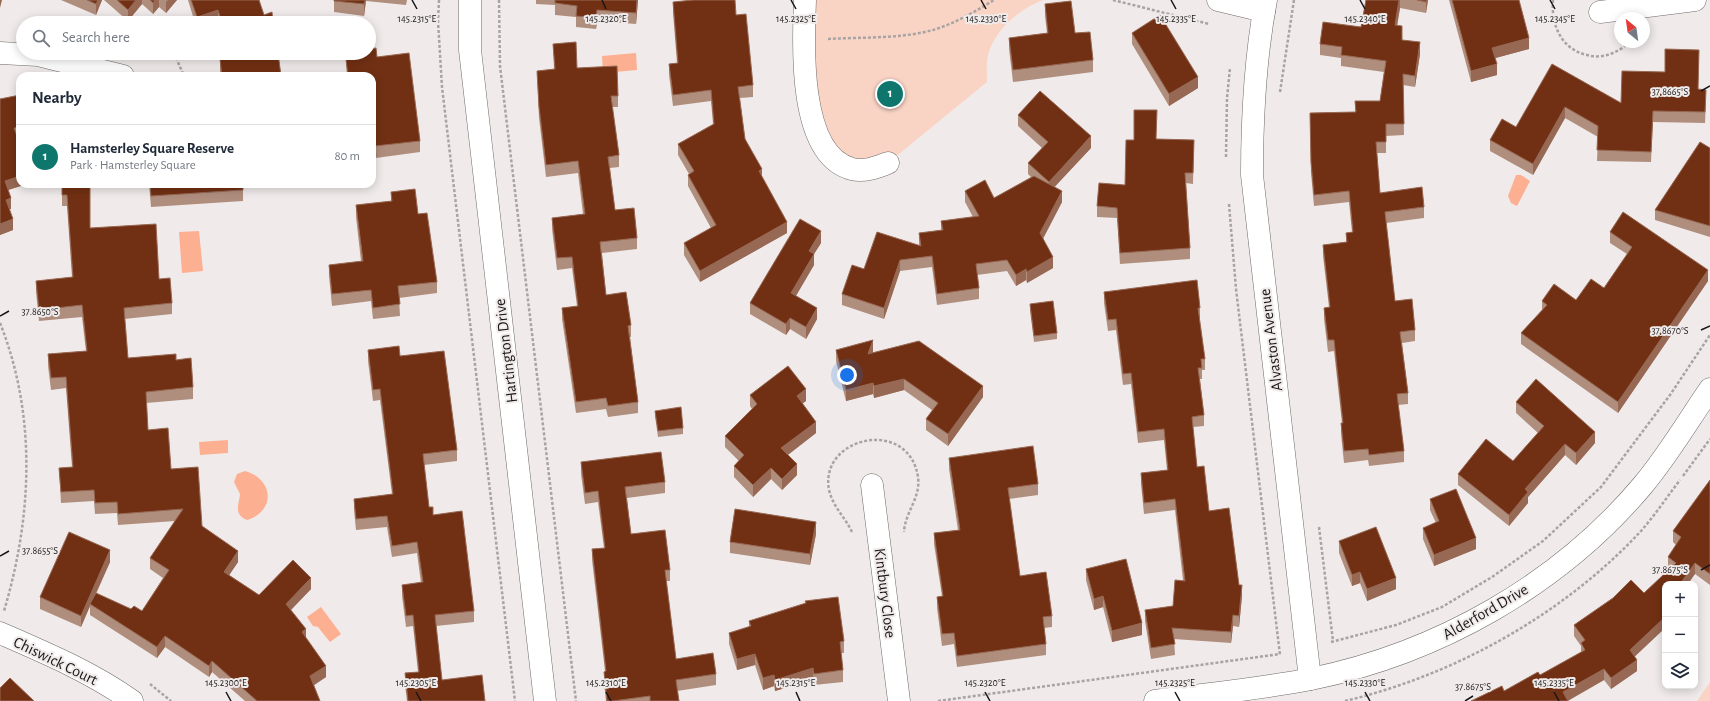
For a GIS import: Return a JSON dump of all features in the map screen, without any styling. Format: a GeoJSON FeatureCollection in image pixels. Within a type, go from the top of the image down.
{"type":"FeatureCollection","features":[{"type":"Feature","properties":{"kind":"street","name":"Hartington Drive"},"geometry":{"type":"LineString","coordinates":[[470,0],[470,50],[545,701]]}},
{"type":"Feature","properties":{"kind":"street"},"geometry":{"type":"LineString","coordinates":[[805,0],[804,41],[808,104],[820,140],[828,154],[839,164],[853,169],[869,170],[888,163]]}},
{"type":"Feature","properties":{"kind":"street"},"geometry":{"type":"LineString","coordinates":[[1218,0],[1265,5]]}},
{"type":"Feature","properties":{"kind":"street"},"geometry":{"type":"LineString","coordinates":[[1600,12],[1694,0]]}},
{"type":"Feature","properties":{"kind":"street","name":"Alvaston Avenue"},"geometry":{"type":"LineString","coordinates":[[1265,5],[1254,81],[1252,175],[1310,679]]}},
{"type":"Feature","properties":{"kind":"street"},"geometry":{"type":"LineString","coordinates":[[0,53],[16,54]]}},
{"type":"Feature","properties":{"kind":"street"},"geometry":{"type":"LineString","coordinates":[[58,60],[107,72]]}},
{"type":"Feature","properties":{"kind":"street","name":"Alderford Drive"},"geometry":{"type":"LineString","coordinates":[[1155,701],[1310,679],[1372,663],[1438,638],[1486,614],[1538,580],[1589,539],[1642,486],[1661,462],[1710,389]]}},
{"type":"Feature","properties":{"kind":"street","name":"Kintbury Close"},"geometry":{"type":"LineString","coordinates":[[872,485],[899,701]]}},
{"type":"Feature","properties":{"kind":"street","name":"Chiswick Court"},"geometry":{"type":"LineString","coordinates":[[0,633],[69,663],[132,701]]}},
{"type":"Feature","properties":{"kind":"path"},"geometry":{"type":"LineString","coordinates":[[439,0],[438,28],[442,86],[515,701]]}},
{"type":"Feature","properties":{"kind":"path"},"geometry":{"type":"LineString","coordinates":[[499,0],[500,66],[576,701]]}},
{"type":"Feature","properties":{"kind":"path"},"geometry":{"type":"LineString","coordinates":[[804,41],[902,34],[933,30],[946,26],[994,0]]}},
{"type":"Feature","properties":{"kind":"path"},"geometry":{"type":"LineString","coordinates":[[1113,0],[1212,25]]}},
{"type":"Feature","properties":{"kind":"path"},"geometry":{"type":"LineString","coordinates":[[1280,96],[1294,0]]}},
{"type":"Feature","properties":{"kind":"path"},"geometry":{"type":"LineString","coordinates":[[1553,0],[1552,11],[1555,24],[1560,37],[1568,48],[1579,53],[1599,56],[1617,52],[1622,48]]}},
{"type":"Feature","properties":{"kind":"path"},"geometry":{"type":"LineString","coordinates":[[177,60],[182,72]]}},
{"type":"Feature","properties":{"kind":"path"},"geometry":{"type":"LineString","coordinates":[[0,323],[17,379],[27,446],[27,480],[21,542],[4,610]]}},
{"type":"Feature","properties":{"kind":"path"},"geometry":{"type":"LineString","coordinates":[[1318,524],[1333,641],[1396,625],[1442,607],[1464,595],[1531,550],[1601,488],[1670,395],[1710,335]]}},
{"type":"Feature","properties":{"kind":"path"},"geometry":{"type":"LineString","coordinates":[[938,701],[1280,655]]}},
{"type":"Feature","properties":{"kind":"shaded area"},"geometry":{"type":"Polygon","coordinates":[[[805,0],[1043,0],[1017,15],[996,37],[988,55],[987,82],[888,163],[869,170],[820,141],[805,0]]]}},
{"type":"Feature","properties":{"kind":"shaded area"},"geometry":{"type":"Polygon","coordinates":[[[636,53],[637,70],[603,73],[602,56],[636,53]]]}},
{"type":"Feature","properties":{"kind":"shaded area"},"geometry":{"type":"Polygon","coordinates":[[[1516,175],[1521,175],[1530,181],[1517,206],[1511,203],[1508,196],[1516,175]]]}},
{"type":"Feature","properties":{"kind":"shaded area"},"geometry":{"type":"Polygon","coordinates":[[[199,231],[203,271],[182,273],[179,232],[199,231]]]}},
{"type":"Feature","properties":{"kind":"shaded area"},"geometry":{"type":"Polygon","coordinates":[[[228,440],[228,453],[200,455],[199,442],[228,440]]]}},
{"type":"Feature","properties":{"kind":"shaded area"},"geometry":{"type":"Polygon","coordinates":[[[245,471],[255,475],[262,481],[268,495],[267,503],[263,510],[256,516],[247,520],[238,512],[240,494],[234,482],[237,474],[245,471]]]}},
{"type":"Feature","properties":{"kind":"shaded area"},"geometry":{"type":"Polygon","coordinates":[[[321,607],[341,634],[330,642],[318,627],[313,626],[307,617],[321,607]]]}},
{"type":"Feature","properties":{"kind":"shaded area"},"geometry":{"type":"Polygon","coordinates":[[[1710,682],[1710,701],[1697,701],[1710,682]]]}},
{"type":"Feature","properties":{"kind":"building"},"geometry":{"type":"Polygon","coordinates":[[[87,0],[98,0],[96,4],[87,0]]]}},
{"type":"Feature","properties":{"kind":"building"},"geometry":{"type":"Polygon","coordinates":[[[117,0],[136,0],[128,10],[117,0]]]}},
{"type":"Feature","properties":{"kind":"building"},"geometry":{"type":"Polygon","coordinates":[[[191,0],[259,0],[264,15],[272,12],[272,16],[220,16],[218,10],[197,16],[191,0]]]}},
{"type":"Feature","properties":{"kind":"building"},"geometry":{"type":"Polygon","coordinates":[[[334,0],[365,0],[364,4],[334,0]]]}},
{"type":"Feature","properties":{"kind":"building"},"geometry":{"type":"Polygon","coordinates":[[[555,0],[637,0],[636,13],[597,10],[596,18],[576,16],[577,6],[555,3],[555,0]]]}},
{"type":"Feature","properties":{"kind":"building"},"geometry":{"type":"Polygon","coordinates":[[[693,0],[735,0],[736,15],[746,14],[753,85],[738,87],[745,139],[762,169],[759,171],[787,222],[700,271],[684,243],[716,225],[688,175],[694,171],[678,144],[714,124],[711,90],[673,95],[669,64],[678,63],[673,2],[693,0]]]}},
{"type":"Feature","properties":{"kind":"building"},"geometry":{"type":"Polygon","coordinates":[[[1366,0],[1399,0],[1395,25],[1402,26],[1402,40],[1420,42],[1415,76],[1403,74],[1404,124],[1386,124],[1386,142],[1376,142],[1380,193],[1422,187],[1424,207],[1385,212],[1395,301],[1412,299],[1415,330],[1400,332],[1408,393],[1397,394],[1404,451],[1369,455],[1368,449],[1344,451],[1341,423],[1343,423],[1334,340],[1328,340],[1324,308],[1330,307],[1323,245],[1347,242],[1346,233],[1353,232],[1349,191],[1314,195],[1311,162],[1310,113],[1356,112],[1355,101],[1380,101],[1386,61],[1341,55],[1342,47],[1320,44],[1323,22],[1361,27],[1366,0]]]}},
{"type":"Feature","properties":{"kind":"building"},"geometry":{"type":"Polygon","coordinates":[[[1452,0],[1519,0],[1529,38],[1492,48],[1497,64],[1471,71],[1452,0]]]}},
{"type":"Feature","properties":{"kind":"building"},"geometry":{"type":"Polygon","coordinates":[[[1071,1],[1075,33],[1090,32],[1093,60],[1013,70],[1009,38],[1048,33],[1045,4],[1071,1]]]}},
{"type":"Feature","properties":{"kind":"building"},"geometry":{"type":"Polygon","coordinates":[[[1160,15],[1198,77],[1169,94],[1132,33],[1160,15]]]}},
{"type":"Feature","properties":{"kind":"building"},"geometry":{"type":"Polygon","coordinates":[[[576,42],[577,68],[617,66],[618,96],[611,96],[619,155],[608,157],[615,210],[634,208],[637,238],[600,242],[606,295],[626,292],[631,325],[628,326],[638,402],[608,406],[606,398],[576,402],[562,308],[578,306],[572,257],[557,258],[552,218],[585,214],[578,161],[546,165],[539,107],[537,71],[555,69],[553,44],[576,42]]]}},
{"type":"Feature","properties":{"kind":"building"},"geometry":{"type":"Polygon","coordinates":[[[376,48],[377,57],[409,53],[420,141],[376,146],[376,72],[348,72],[346,60],[376,60],[376,48]]]}},
{"type":"Feature","properties":{"kind":"building"},"geometry":{"type":"Polygon","coordinates":[[[1665,49],[1699,50],[1698,89],[1706,90],[1705,112],[1653,111],[1651,152],[1597,150],[1598,126],[1565,107],[1533,164],[1490,140],[1502,119],[1516,127],[1552,64],[1621,103],[1622,71],[1665,72],[1665,49]]]}},
{"type":"Feature","properties":{"kind":"building"},"geometry":{"type":"Polygon","coordinates":[[[220,60],[279,60],[280,72],[222,72],[220,60]]]}},
{"type":"Feature","properties":{"kind":"building"},"geometry":{"type":"Polygon","coordinates":[[[1040,91],[1091,136],[1049,182],[1028,163],[1048,142],[1018,115],[1040,91]]]}},
{"type":"Feature","properties":{"kind":"building"},"geometry":{"type":"Polygon","coordinates":[[[16,96],[16,128],[14,128],[16,134],[16,177],[5,181],[11,198],[6,200],[13,219],[0,224],[0,99],[16,96]]]}},
{"type":"Feature","properties":{"kind":"building"},"geometry":{"type":"Polygon","coordinates":[[[1134,110],[1157,110],[1156,139],[1194,140],[1193,173],[1185,173],[1190,248],[1120,253],[1117,208],[1097,206],[1099,183],[1125,185],[1126,140],[1134,140],[1134,110]]]}},
{"type":"Feature","properties":{"kind":"building"},"geometry":{"type":"Polygon","coordinates":[[[1700,142],[1710,148],[1710,226],[1655,210],[1700,142]]]}},
{"type":"Feature","properties":{"kind":"building"},"geometry":{"type":"Polygon","coordinates":[[[1034,176],[1062,191],[1040,233],[1053,257],[1027,272],[1026,269],[1016,275],[1007,260],[976,264],[979,288],[937,294],[932,256],[900,260],[884,308],[842,294],[852,265],[864,269],[877,232],[921,246],[919,233],[943,230],[941,221],[979,216],[965,191],[985,180],[994,198],[1034,176]]]}},
{"type":"Feature","properties":{"kind":"building"},"geometry":{"type":"Polygon","coordinates":[[[62,188],[90,188],[90,228],[156,224],[159,279],[170,278],[172,303],[124,308],[128,358],[176,354],[176,360],[191,358],[193,387],[146,392],[148,430],[168,428],[171,469],[198,467],[202,526],[238,551],[224,572],[259,595],[293,560],[311,578],[286,604],[306,629],[302,632],[326,666],[310,676],[320,701],[257,701],[212,661],[209,666],[165,636],[157,647],[90,604],[96,593],[131,609],[134,606],[142,611],[169,570],[150,558],[183,509],[118,514],[117,502],[95,503],[94,490],[61,492],[59,468],[73,467],[66,377],[51,378],[48,354],[87,351],[82,305],[39,310],[36,281],[73,277],[67,195],[62,195],[62,188]]]}},
{"type":"Feature","properties":{"kind":"building"},"geometry":{"type":"Polygon","coordinates":[[[150,188],[243,188],[243,190],[151,196],[150,188]]]}},
{"type":"Feature","properties":{"kind":"building"},"geometry":{"type":"Polygon","coordinates":[[[415,189],[418,214],[427,213],[437,282],[398,286],[400,304],[373,308],[371,290],[332,294],[329,265],[363,261],[356,205],[392,201],[391,192],[415,189]]]}},
{"type":"Feature","properties":{"kind":"building"},"geometry":{"type":"Polygon","coordinates":[[[1623,212],[1708,270],[1618,402],[1521,333],[1547,305],[1542,301],[1554,284],[1576,300],[1591,279],[1604,288],[1632,247],[1610,232],[1623,212]]]}},
{"type":"Feature","properties":{"kind":"building"},"geometry":{"type":"Polygon","coordinates":[[[800,219],[821,231],[809,251],[814,254],[791,293],[817,308],[806,327],[790,318],[786,324],[750,303],[800,219]]]}},
{"type":"Feature","properties":{"kind":"building"},"geometry":{"type":"Polygon","coordinates":[[[1197,280],[1200,308],[1198,308],[1205,359],[1201,359],[1202,368],[1198,368],[1204,415],[1192,417],[1197,467],[1204,466],[1209,511],[1229,508],[1239,585],[1242,585],[1239,616],[1233,615],[1231,632],[1172,628],[1175,644],[1151,648],[1145,610],[1173,606],[1175,580],[1185,581],[1175,499],[1144,503],[1141,473],[1168,470],[1164,429],[1138,432],[1131,373],[1123,374],[1116,319],[1108,320],[1104,292],[1197,280]]]}},
{"type":"Feature","properties":{"kind":"building"},"geometry":{"type":"Polygon","coordinates":[[[1053,301],[1057,333],[1034,336],[1030,304],[1053,301]]]}},
{"type":"Feature","properties":{"kind":"building"},"geometry":{"type":"Polygon","coordinates":[[[873,340],[868,354],[919,341],[983,386],[948,434],[926,419],[938,403],[904,379],[874,386],[873,383],[846,390],[836,350],[873,340]]]}},
{"type":"Feature","properties":{"kind":"building"},"geometry":{"type":"Polygon","coordinates":[[[399,346],[400,356],[444,351],[457,450],[423,454],[429,507],[433,507],[433,515],[462,511],[474,611],[435,615],[442,680],[482,675],[485,701],[408,701],[405,673],[419,672],[413,615],[406,616],[402,585],[423,582],[417,542],[392,546],[387,516],[356,519],[354,499],[393,494],[380,389],[373,390],[368,350],[399,346]]]}},
{"type":"Feature","properties":{"kind":"building"},"geometry":{"type":"Polygon","coordinates":[[[788,366],[806,389],[797,396],[816,422],[781,448],[797,464],[782,479],[771,468],[753,485],[734,466],[744,455],[725,436],[757,404],[750,395],[788,366]]]}},
{"type":"Feature","properties":{"kind":"building"},"geometry":{"type":"Polygon","coordinates":[[[1536,379],[1595,432],[1576,453],[1565,444],[1525,489],[1528,492],[1509,515],[1458,474],[1486,439],[1513,461],[1544,426],[1516,402],[1536,379]]]}},
{"type":"Feature","properties":{"kind":"building"},"geometry":{"type":"Polygon","coordinates":[[[681,407],[683,428],[658,431],[655,411],[681,407]]]}},
{"type":"Feature","properties":{"kind":"building"},"geometry":{"type":"Polygon","coordinates":[[[1033,446],[1038,484],[1008,488],[1020,576],[1046,572],[1052,616],[1043,617],[1046,644],[957,656],[954,633],[942,634],[937,597],[943,596],[934,533],[960,530],[949,458],[1033,446]]]}},
{"type":"Feature","properties":{"kind":"building"},"geometry":{"type":"Polygon","coordinates":[[[661,452],[665,482],[625,487],[631,534],[665,530],[670,570],[665,570],[676,659],[713,653],[716,674],[676,680],[679,701],[650,701],[650,696],[607,701],[604,672],[606,671],[592,549],[605,548],[598,491],[585,493],[581,462],[661,452]]]}},
{"type":"Feature","properties":{"kind":"building"},"geometry":{"type":"Polygon","coordinates":[[[1710,480],[1710,574],[1695,563],[1682,581],[1662,581],[1662,620],[1630,650],[1637,660],[1611,678],[1604,669],[1563,692],[1568,701],[1471,701],[1502,686],[1504,691],[1538,672],[1540,675],[1585,650],[1581,643],[1585,640],[1574,625],[1613,598],[1631,580],[1644,593],[1676,563],[1668,557],[1681,537],[1673,531],[1710,480]]]}},
{"type":"Feature","properties":{"kind":"building"},"geometry":{"type":"Polygon","coordinates":[[[1456,489],[1476,538],[1434,555],[1423,528],[1439,521],[1430,499],[1456,489]]]}},
{"type":"Feature","properties":{"kind":"building"},"geometry":{"type":"Polygon","coordinates":[[[735,509],[816,522],[810,554],[730,542],[735,509]]]}},
{"type":"Feature","properties":{"kind":"building"},"geometry":{"type":"Polygon","coordinates":[[[1376,527],[1396,578],[1367,589],[1360,572],[1352,575],[1339,541],[1376,527]]]}},
{"type":"Feature","properties":{"kind":"building"},"geometry":{"type":"Polygon","coordinates":[[[69,532],[110,550],[81,616],[40,597],[69,532]]]}},
{"type":"Feature","properties":{"kind":"building"},"geometry":{"type":"Polygon","coordinates":[[[1126,559],[1142,623],[1112,631],[1103,596],[1094,599],[1086,569],[1126,559]]]}},
{"type":"Feature","properties":{"kind":"building"},"geometry":{"type":"Polygon","coordinates":[[[838,597],[844,641],[840,642],[843,670],[814,674],[813,668],[775,680],[774,675],[763,678],[755,654],[737,659],[729,633],[751,626],[749,621],[806,603],[805,601],[838,597]]]}},
{"type":"Feature","properties":{"kind":"building"},"geometry":{"type":"Polygon","coordinates":[[[10,678],[34,701],[0,701],[0,688],[10,678]]]}},
{"type":"Feature","properties":{"kind":"place","name":"Hamsterley Square Reserve"},"geometry":{"type":"Point","coordinates":[890,94]}}]}
